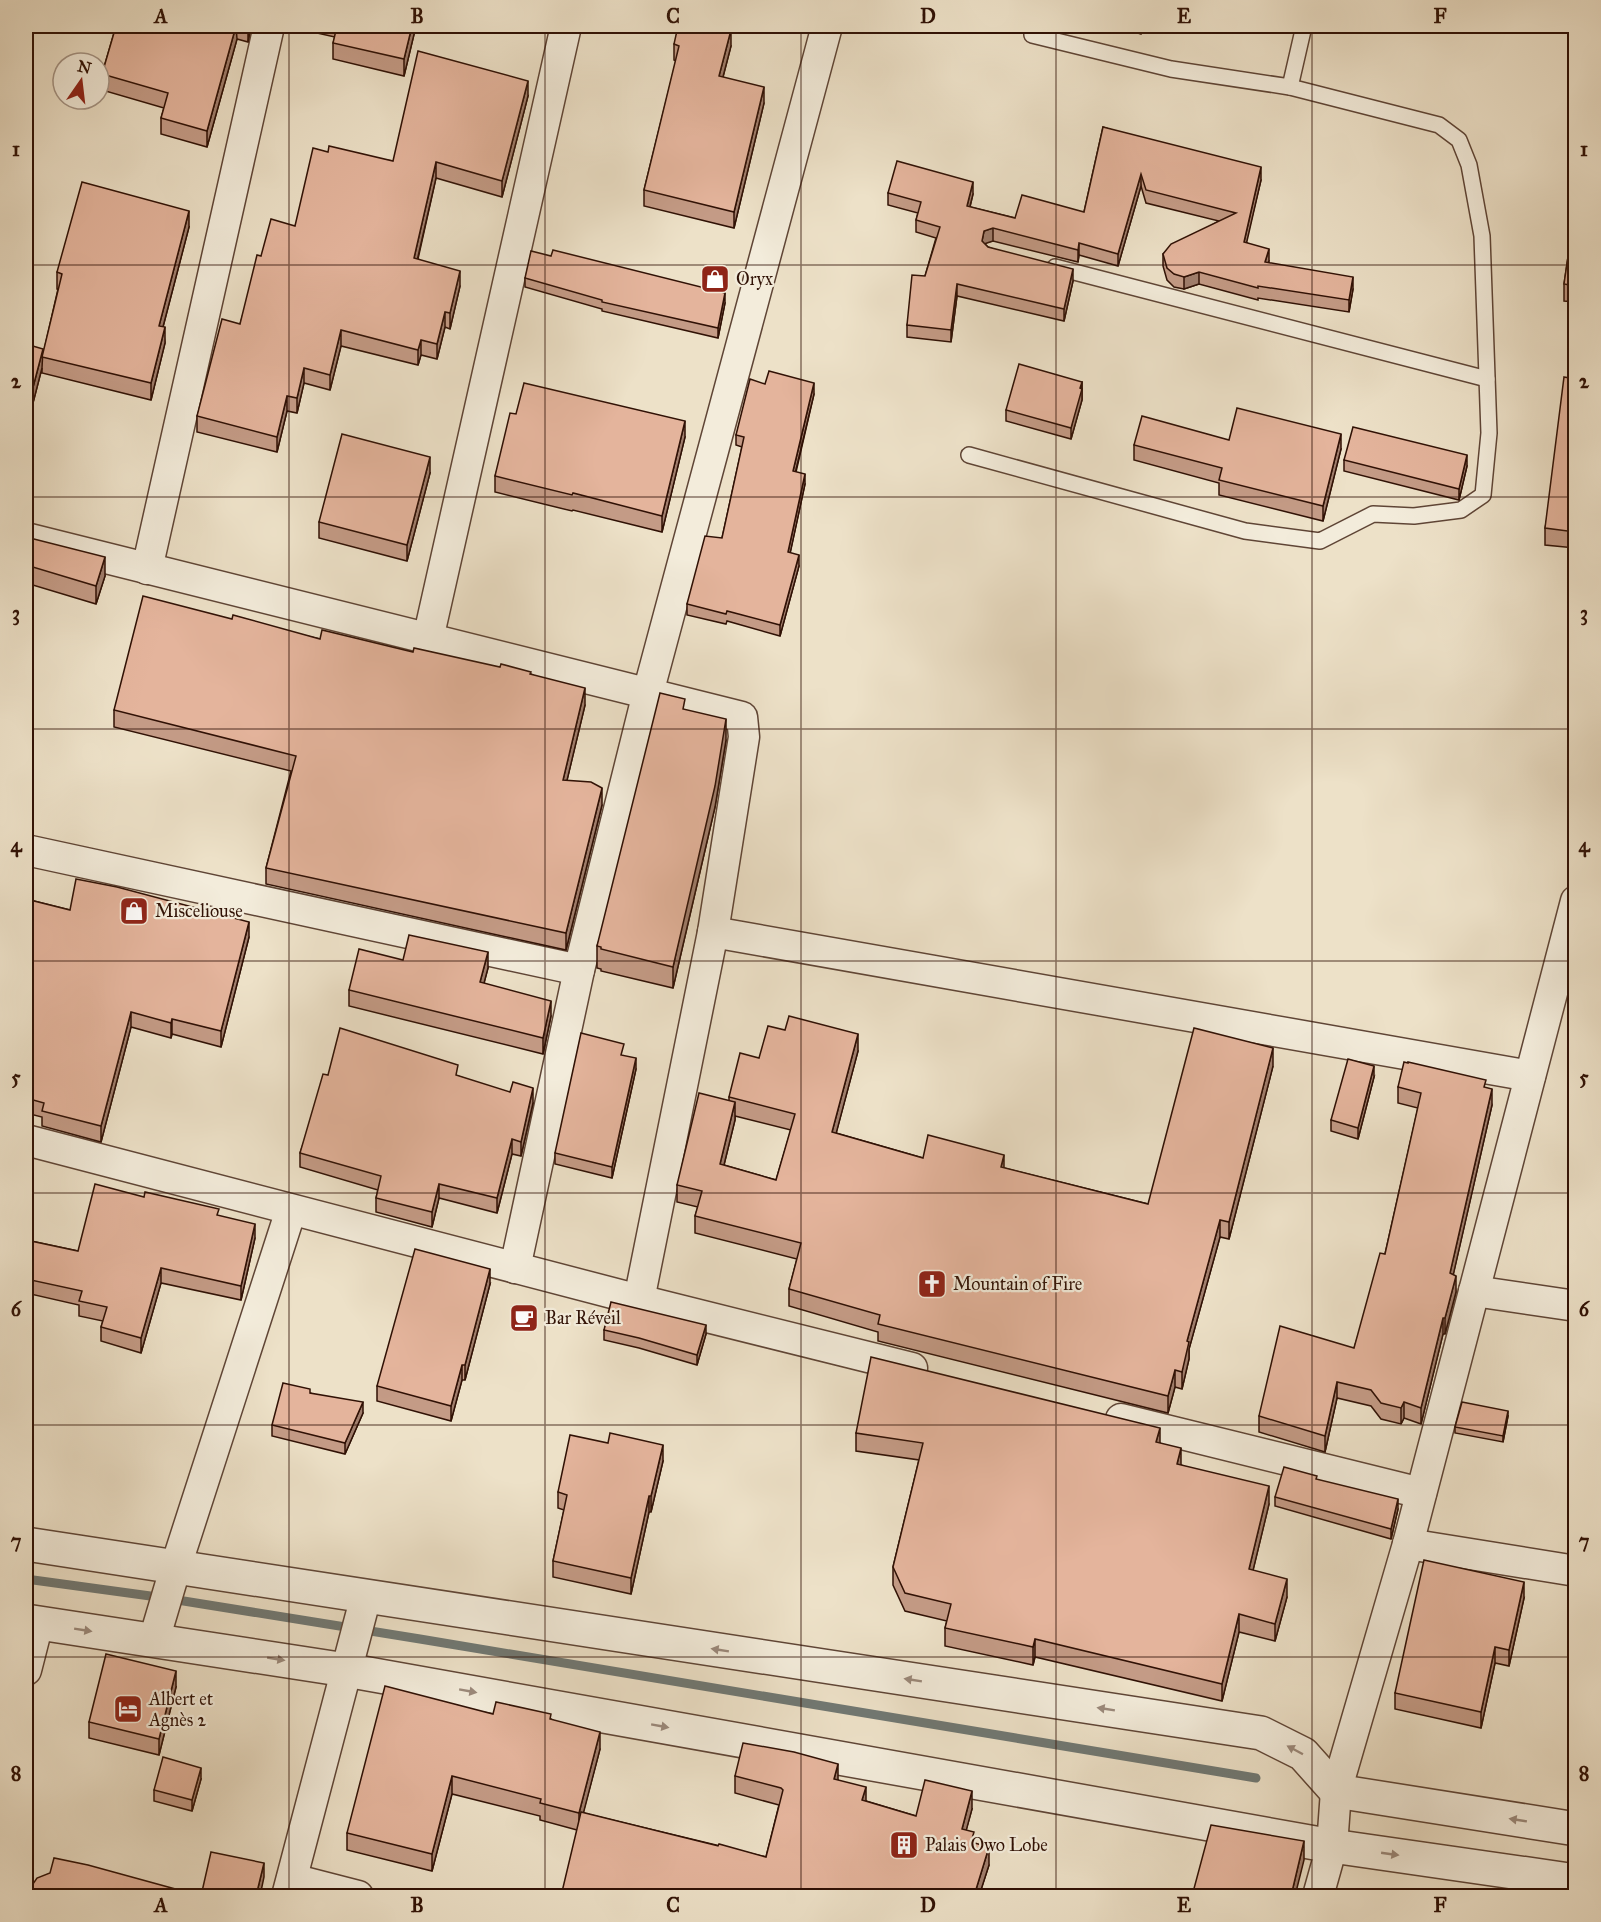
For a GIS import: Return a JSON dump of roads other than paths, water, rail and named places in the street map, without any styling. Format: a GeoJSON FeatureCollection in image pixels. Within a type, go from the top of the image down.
{"type":"FeatureCollection","features":[{"type":"Feature","properties":{"kind":"street"},"geometry":{"type":"LineString","coordinates":[[147,569],[269,26]]}},
{"type":"Feature","properties":{"kind":"street"},"geometry":{"type":"LineString","coordinates":[[428,639],[566,26]]}},
{"type":"Feature","properties":{"kind":"street"},"geometry":{"type":"LineString","coordinates":[[515,1268],[579,970],[648,693],[826,26]]}},
{"type":"Feature","properties":{"kind":"street"},"geometry":{"type":"LineString","coordinates":[[26,538],[742,717],[744,737],[713,932],[639,1300]]}},
{"type":"Feature","properties":{"kind":"street"},"geometry":{"type":"LineString","coordinates":[[26,849],[579,970]]}},
{"type":"Feature","properties":{"kind":"street"},"geometry":{"type":"LineString","coordinates":[[1318,1896],[1332,1846],[1336,1791],[1408,1544],[1575,901]]}},
{"type":"Feature","properties":{"kind":"street"},"geometry":{"type":"LineString","coordinates":[[713,932],[1530,1076]]}},
{"type":"Feature","properties":{"kind":"street"},"geometry":{"type":"LineString","coordinates":[[26,1140],[639,1300],[938,1374]]}},
{"type":"Feature","properties":{"kind":"street"},"geometry":{"type":"LineString","coordinates":[[154,1640],[291,1210]]}},
{"type":"Feature","properties":{"kind":"street"},"geometry":{"type":"LineString","coordinates":[[1474,1291],[1575,1306]]}},
{"type":"Feature","properties":{"kind":"street"},"geometry":{"type":"LineString","coordinates":[[1099,1414],[1421,1494]]}},
{"type":"Feature","properties":{"kind":"street"},"geometry":{"type":"LineString","coordinates":[[26,1544],[1261,1733],[1303,1754],[1336,1791],[1575,1829]]}},
{"type":"Feature","properties":{"kind":"street"},"geometry":{"type":"LineString","coordinates":[[1408,1544],[1575,1571]]}},
{"type":"Feature","properties":{"kind":"street"},"geometry":{"type":"LineString","coordinates":[[358,1896],[290,1888],[366,1596]]}},
{"type":"Feature","properties":{"kind":"street"},"geometry":{"type":"LineString","coordinates":[[26,1670],[32,1622],[346,1670],[1332,1846],[1575,1881]]}},
{"type":"Feature","properties":{"kind":"lane"},"geometry":{"type":"LineString","coordinates":[[969,455],[1245,531],[1320,541],[1373,514],[1414,516],[1461,510],[1484,495],[1489,433],[1482,236],[1469,165],[1459,140],[1439,125],[1290,87],[1170,69],[1032,35],[1035,26]]}},
{"type":"Feature","properties":{"kind":"lane"},"geometry":{"type":"LineString","coordinates":[[1290,87],[1304,26]]}},
{"type":"Feature","properties":{"kind":"lane"},"geometry":{"type":"LineString","coordinates":[[1036,262],[1487,379]]}},
{"type":"Feature","properties":{"kind":"waterway"},"geometry":{"type":"LineString","coordinates":[[26,1579],[165,1598],[420,1639],[1256,1778]]}},
{"type":"Feature","properties":{"kind":"place","name":"Oryx"},"geometry":{"type":"Point","coordinates":[715,279]}},
{"type":"Feature","properties":{"kind":"place","name":"Misceliouse"},"geometry":{"type":"Point","coordinates":[134,911]}},
{"type":"Feature","properties":{"kind":"place","name":"Mountain of Fire"},"geometry":{"type":"Point","coordinates":[932,1284]}},
{"type":"Feature","properties":{"kind":"place","name":"Bar Réveil"},"geometry":{"type":"Point","coordinates":[524,1318]}},
{"type":"Feature","properties":{"kind":"place","name":"Albert et Agnès 2"},"geometry":{"type":"Point","coordinates":[128,1709]}},
{"type":"Feature","properties":{"kind":"place","name":"Palais Owo Lobe"},"geometry":{"type":"Point","coordinates":[904,1845]}}]}
